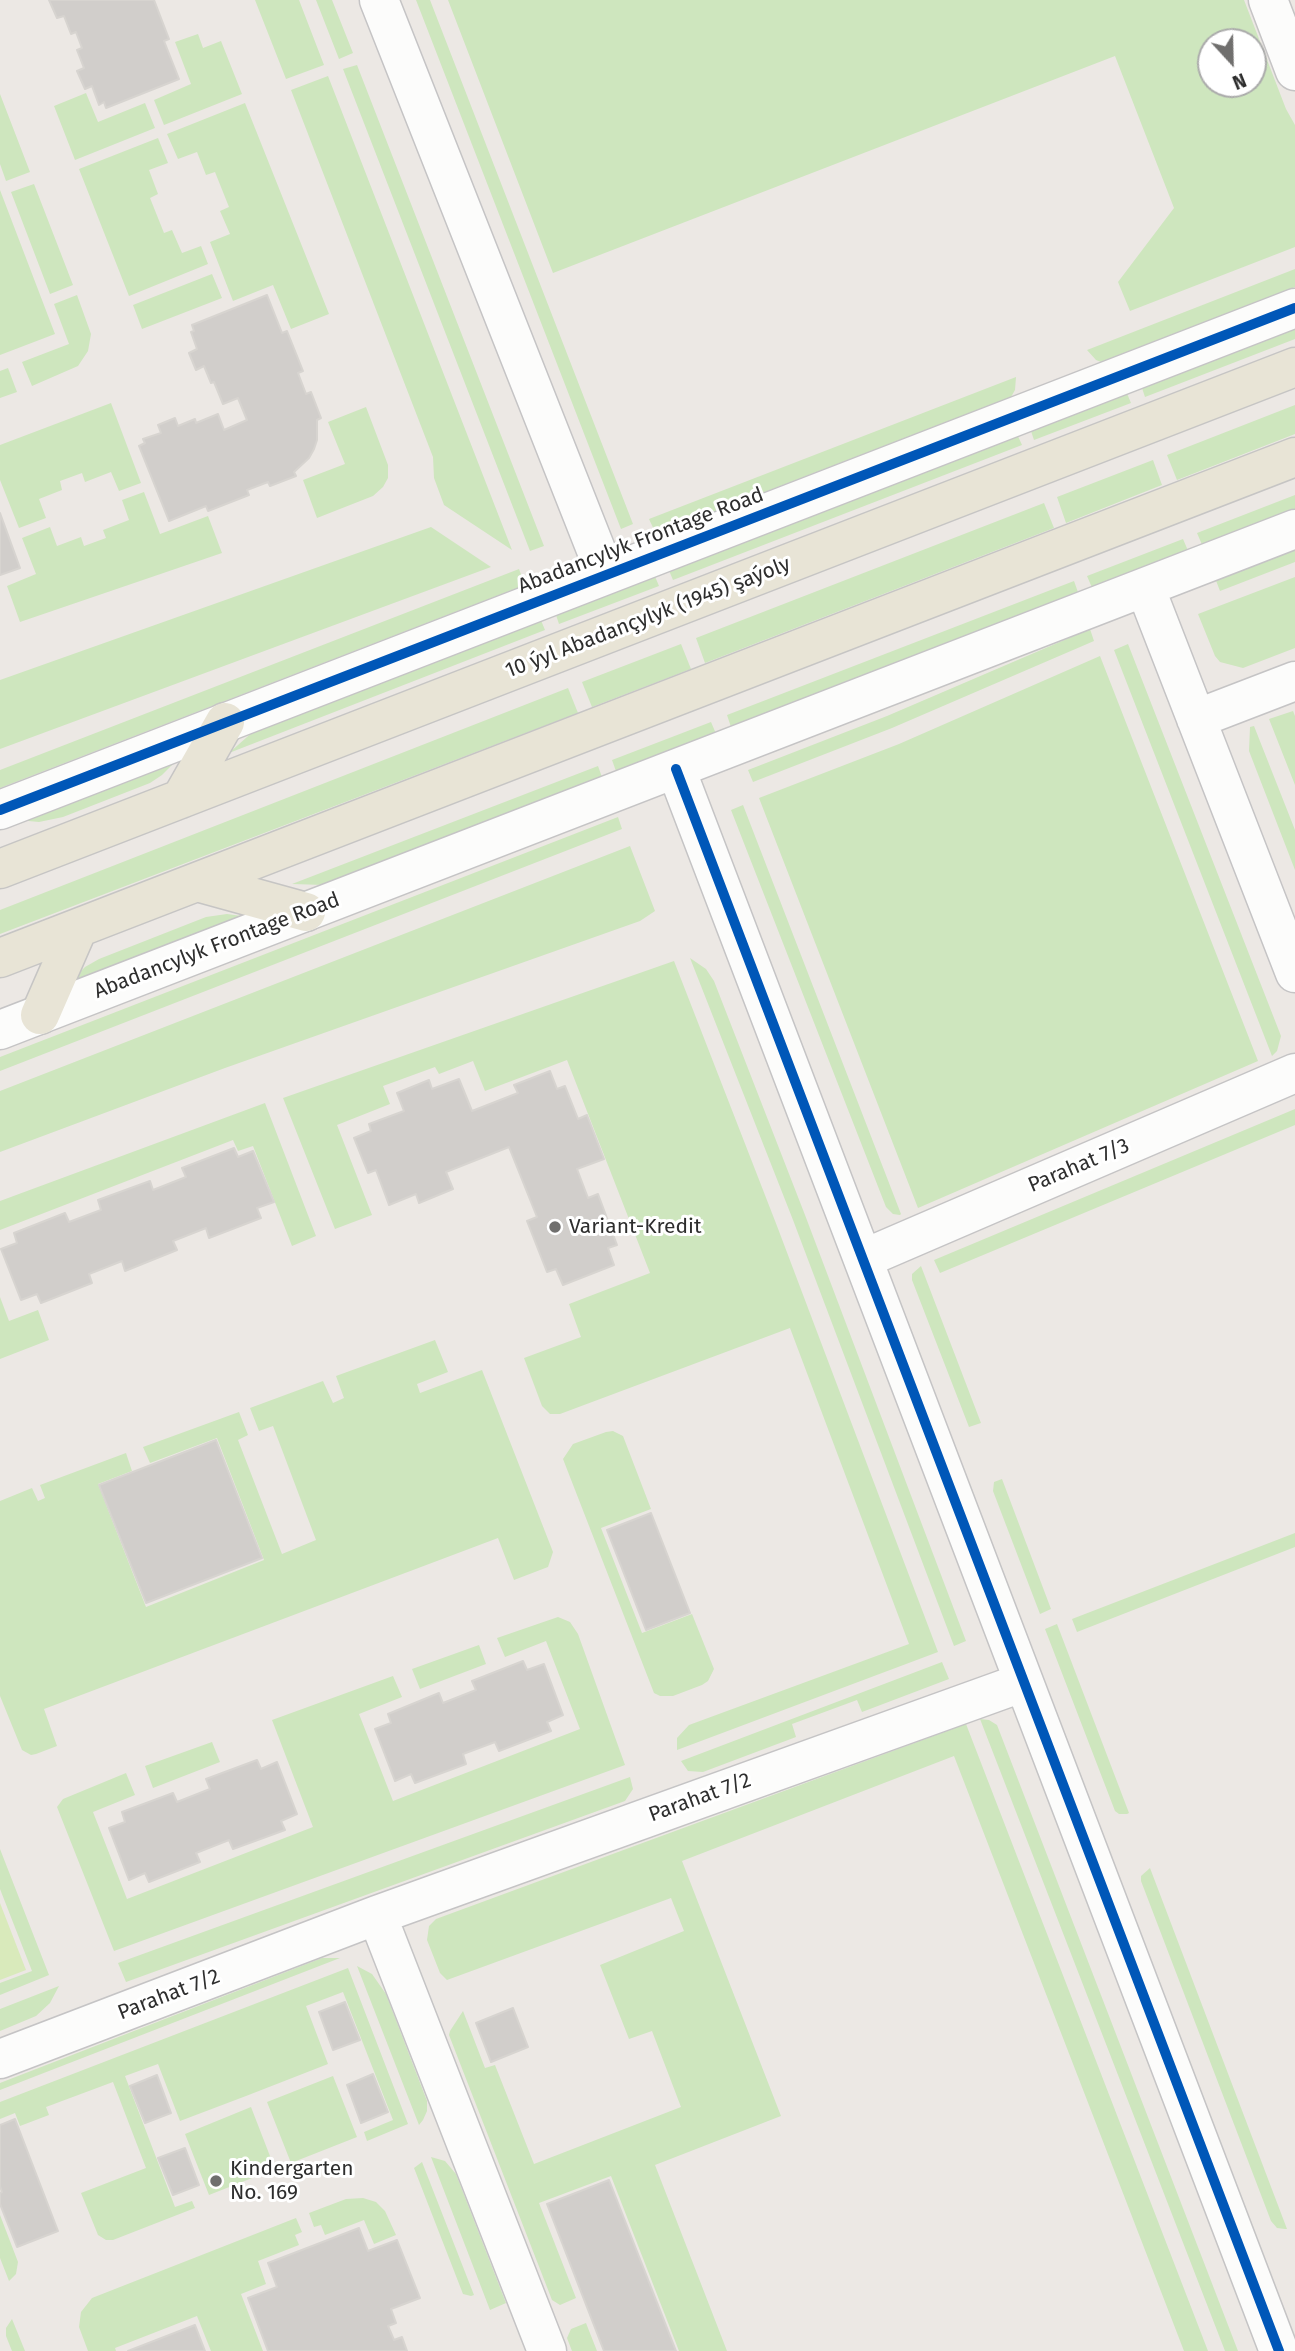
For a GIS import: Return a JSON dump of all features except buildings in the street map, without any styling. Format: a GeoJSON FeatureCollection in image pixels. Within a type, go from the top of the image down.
{"type":"FeatureCollection","features":[{"type":"Feature","properties":{"kind":"main road","name":"10 ýyl Abadançylyk (1945) şaýoly"},"geometry":{"type":"LineString","coordinates":[[0,869],[1295,368]]}},
{"type":"Feature","properties":{"kind":"main road"},"geometry":{"type":"LineString","coordinates":[[0,958],[1295,457]]}},
{"type":"Feature","properties":{"kind":"main road"},"geometry":{"type":"LineString","coordinates":[[181,799],[225,722]]}},
{"type":"Feature","properties":{"kind":"main road"},"geometry":{"type":"LineString","coordinates":[[0,838],[40,853]]}},
{"type":"Feature","properties":{"kind":"main road"},"geometry":{"type":"LineString","coordinates":[[197,882],[306,912]]}},
{"type":"Feature","properties":{"kind":"main road"},"geometry":{"type":"LineString","coordinates":[[40,1015],[78,928]]}},
{"type":"Feature","properties":{"kind":"street"},"geometry":{"type":"LineString","coordinates":[[379,0],[606,575]]}},
{"type":"Feature","properties":{"kind":"street"},"geometry":{"type":"LineString","coordinates":[[1268,0],[1295,71]]}},
{"type":"Feature","properties":{"kind":"street","name":"Abadancylyk Frontage Road"},"geometry":{"type":"LineString","coordinates":[[0,810],[1295,308]]}},
{"type":"Feature","properties":{"kind":"street","name":"Abadancylyk Frontage Road"},"geometry":{"type":"LineString","coordinates":[[0,1030],[1295,529]]}},
{"type":"Feature","properties":{"kind":"street"},"geometry":{"type":"LineString","coordinates":[[1145,587],[1295,973]]}},
{"type":"Feature","properties":{"kind":"street"},"geometry":{"type":"LineString","coordinates":[[1196,719],[1295,681]]}},
{"type":"Feature","properties":{"kind":"street"},"geometry":{"type":"LineString","coordinates":[[676,769],[1279,2351]]}},
{"type":"Feature","properties":{"kind":"street","name":"Parahat 7/3"},"geometry":{"type":"LineString","coordinates":[[863,1259],[1295,1073]]}},
{"type":"Feature","properties":{"kind":"street","name":"Parahat 7/2"},"geometry":{"type":"LineString","coordinates":[[0,2059],[377,1915],[1024,1682]]}},
{"type":"Feature","properties":{"kind":"street"},"geometry":{"type":"LineString","coordinates":[[377,1915],[547,2351]]}},
{"type":"Feature","properties":{"kind":"green space"},"geometry":{"type":"Polygon","coordinates":[[[255,0],[299,0],[324,65],[286,79],[255,0]]]}},
{"type":"Feature","properties":{"kind":"green space"},"geometry":{"type":"Polygon","coordinates":[[[316,0],[332,0],[353,53],[339,59],[316,0]]]}},
{"type":"Feature","properties":{"kind":"green space"},"geometry":{"type":"Polygon","coordinates":[[[416,0],[430,0],[633,524],[621,529],[416,0]]]}},
{"type":"Feature","properties":{"kind":"green space"},"geometry":{"type":"Polygon","coordinates":[[[448,0],[1244,0],[1255,28],[1197,28],[1197,98],[1267,98],[1267,60],[1295,125],[1295,247],[1130,311],[1118,282],[1174,208],[1115,56],[553,273],[448,0]]]}},
{"type":"Feature","properties":{"kind":"green space"},"geometry":{"type":"Polygon","coordinates":[[[198,34],[203,48],[221,41],[242,94],[164,125],[154,100],[191,84],[175,42],[198,34]]]}},
{"type":"Feature","properties":{"kind":"green space"},"geometry":{"type":"Polygon","coordinates":[[[357,65],[544,546],[530,551],[343,69],[357,65]]]}},
{"type":"Feature","properties":{"kind":"green space"},"geometry":{"type":"Polygon","coordinates":[[[328,76],[512,550],[444,505],[434,478],[433,457],[291,90],[328,76]]]}},
{"type":"Feature","properties":{"kind":"green space"},"geometry":{"type":"Polygon","coordinates":[[[86,93],[98,122],[145,103],[155,128],[75,160],[54,106],[86,93]]]}},
{"type":"Feature","properties":{"kind":"green space"},"geometry":{"type":"Polygon","coordinates":[[[0,94],[30,172],[6,181],[0,164],[0,94]]]}},
{"type":"Feature","properties":{"kind":"green space"},"geometry":{"type":"Polygon","coordinates":[[[245,103],[329,314],[291,329],[273,285],[233,301],[210,242],[230,234],[220,211],[229,207],[215,172],[206,175],[197,152],[178,159],[167,134],[245,103]]]}},
{"type":"Feature","properties":{"kind":"green space"},"geometry":{"type":"Polygon","coordinates":[[[158,138],[168,163],[149,170],[158,194],[150,198],[164,233],[172,230],[182,253],[201,246],[208,264],[129,296],[79,169],[158,138]]]}},
{"type":"Feature","properties":{"kind":"green space"},"geometry":{"type":"Polygon","coordinates":[[[34,184],[73,285],[50,294],[11,192],[34,184]]]}},
{"type":"Feature","properties":{"kind":"green space"},"geometry":{"type":"Polygon","coordinates":[[[0,190],[55,334],[0,355],[0,190]]]}},
{"type":"Feature","properties":{"kind":"green space"},"geometry":{"type":"Polygon","coordinates":[[[1295,269],[1295,287],[1101,362],[1087,350],[1295,269]]]}},
{"type":"Feature","properties":{"kind":"green space"},"geometry":{"type":"Polygon","coordinates":[[[212,274],[222,298],[142,329],[133,305],[212,274]]]}},
{"type":"Feature","properties":{"kind":"green space"},"geometry":{"type":"Polygon","coordinates":[[[77,295],[91,334],[88,351],[78,366],[32,386],[22,362],[69,344],[54,304],[77,295]]]}},
{"type":"Feature","properties":{"kind":"green space"},"geometry":{"type":"Polygon","coordinates":[[[1295,326],[1295,339],[1145,397],[1141,385],[1295,326]]]}},
{"type":"Feature","properties":{"kind":"green space"},"geometry":{"type":"Polygon","coordinates":[[[8,368],[17,392],[0,398],[0,371],[8,368]]]}},
{"type":"Feature","properties":{"kind":"green space"},"geometry":{"type":"Polygon","coordinates":[[[1016,377],[1015,390],[1011,397],[656,534],[649,519],[1016,377]]]}},
{"type":"Feature","properties":{"kind":"green space"},"geometry":{"type":"Polygon","coordinates":[[[1126,391],[1131,403],[1034,440],[1030,428],[1126,391]]]}},
{"type":"Feature","properties":{"kind":"green space"},"geometry":{"type":"Polygon","coordinates":[[[111,403],[141,483],[119,491],[111,472],[85,482],[82,473],[60,481],[62,490],[39,499],[46,518],[19,528],[0,480],[0,445],[111,403]]]}},
{"type":"Feature","properties":{"kind":"green space"},"geometry":{"type":"Polygon","coordinates":[[[1295,405],[1295,434],[1177,480],[1167,455],[1295,405]]]}},
{"type":"Feature","properties":{"kind":"green space"},"geometry":{"type":"Polygon","coordinates":[[[366,407],[388,465],[388,478],[373,496],[317,518],[303,480],[345,464],[328,422],[366,407]]]}},
{"type":"Feature","properties":{"kind":"green space"},"geometry":{"type":"Polygon","coordinates":[[[1017,434],[1022,445],[673,580],[668,568],[1017,434]]]}},
{"type":"Feature","properties":{"kind":"green space"},"geometry":{"type":"Polygon","coordinates":[[[1153,460],[1162,485],[1066,523],[1057,497],[1153,460]]]}},
{"type":"Feature","properties":{"kind":"green space"},"geometry":{"type":"Polygon","coordinates":[[[144,492],[160,534],[208,516],[222,553],[20,622],[7,586],[36,574],[22,538],[50,527],[57,546],[81,537],[84,546],[106,538],[103,530],[129,520],[122,500],[144,492]]]}},
{"type":"Feature","properties":{"kind":"green space"},"geometry":{"type":"Polygon","coordinates":[[[1295,495],[1295,512],[1203,547],[1197,533],[1295,495]]]}},
{"type":"Feature","properties":{"kind":"green space"},"geometry":{"type":"Polygon","coordinates":[[[1044,503],[1054,528],[705,663],[696,638],[1044,503]]]}},
{"type":"Feature","properties":{"kind":"green space"},"geometry":{"type":"Polygon","coordinates":[[[431,527],[491,567],[0,749],[0,680],[431,527]]]}},
{"type":"Feature","properties":{"kind":"green space"},"geometry":{"type":"Polygon","coordinates":[[[1183,539],[1189,553],[1093,590],[1087,576],[1183,539]]]}},
{"type":"Feature","properties":{"kind":"green space"},"geometry":{"type":"Polygon","coordinates":[[[1295,547],[1295,562],[1220,591],[1215,578],[1295,547]]]}},
{"type":"Feature","properties":{"kind":"green space"},"geometry":{"type":"Polygon","coordinates":[[[519,569],[525,585],[0,788],[0,770],[519,569]]]}},
{"type":"Feature","properties":{"kind":"green space"},"geometry":{"type":"Polygon","coordinates":[[[654,574],[659,586],[559,624],[555,612],[654,574]]]}},
{"type":"Feature","properties":{"kind":"green space"},"geometry":{"type":"Polygon","coordinates":[[[1295,577],[1295,648],[1243,668],[1220,662],[1198,614],[1295,577]]]}},
{"type":"Feature","properties":{"kind":"green space"},"geometry":{"type":"Polygon","coordinates":[[[1074,581],[1079,595],[732,730],[727,715],[1074,581]]]}},
{"type":"Feature","properties":{"kind":"green space"},"geometry":{"type":"Polygon","coordinates":[[[540,618],[545,630],[229,753],[256,729],[540,618]]]}},
{"type":"Feature","properties":{"kind":"green space"},"geometry":{"type":"Polygon","coordinates":[[[1090,629],[1094,641],[892,728],[753,782],[748,770],[887,716],[1090,629]]]}},
{"type":"Feature","properties":{"kind":"green space"},"geometry":{"type":"Polygon","coordinates":[[[681,644],[691,669],[592,707],[582,682],[681,644]]]}},
{"type":"Feature","properties":{"kind":"green space"},"geometry":{"type":"Polygon","coordinates":[[[1128,644],[1281,1036],[1277,1051],[1272,1056],[1114,650],[1128,644]]]}},
{"type":"Feature","properties":{"kind":"green space"},"geometry":{"type":"Polygon","coordinates":[[[1100,656],[1258,1061],[918,1208],[759,798],[899,744],[1100,656]]]}},
{"type":"Feature","properties":{"kind":"green space"},"geometry":{"type":"Polygon","coordinates":[[[568,688],[578,713],[0,934],[0,910],[568,688]]]}},
{"type":"Feature","properties":{"kind":"green space"},"geometry":{"type":"Polygon","coordinates":[[[1293,711],[1295,716],[1295,785],[1269,719],[1293,711]]]}},
{"type":"Feature","properties":{"kind":"green space"},"geometry":{"type":"Polygon","coordinates":[[[711,722],[717,736],[617,774],[612,760],[711,722]]]}},
{"type":"Feature","properties":{"kind":"green space"},"geometry":{"type":"Polygon","coordinates":[[[1254,726],[1295,830],[1295,870],[1249,751],[1250,727],[1254,726]]]}},
{"type":"Feature","properties":{"kind":"green space"},"geometry":{"type":"Polygon","coordinates":[[[179,758],[150,783],[63,817],[39,822],[18,820],[179,758]]]}},
{"type":"Feature","properties":{"kind":"green space"},"geometry":{"type":"Polygon","coordinates":[[[598,766],[603,780],[324,885],[292,884],[598,766]]]}},
{"type":"Feature","properties":{"kind":"green space"},"geometry":{"type":"Polygon","coordinates":[[[743,805],[900,1215],[893,1214],[886,1207],[731,810],[743,805]]]}},
{"type":"Feature","properties":{"kind":"green space"},"geometry":{"type":"Polygon","coordinates":[[[618,817],[622,829],[0,1071],[0,1057],[618,817]]]}},
{"type":"Feature","properties":{"kind":"green space"},"geometry":{"type":"Polygon","coordinates":[[[630,846],[655,911],[640,921],[225,1068],[0,1152],[0,1091],[630,846]]]}},
{"type":"Feature","properties":{"kind":"green space"},"geometry":{"type":"Polygon","coordinates":[[[227,914],[249,917],[75,984],[77,975],[99,959],[206,917],[227,914]]]}},
{"type":"Feature","properties":{"kind":"green space"},"geometry":{"type":"Polygon","coordinates":[[[690,958],[706,969],[714,981],[805,1215],[966,1641],[954,1646],[793,1220],[690,958]]]}},
{"type":"Feature","properties":{"kind":"green space"},"geometry":{"type":"Polygon","coordinates":[[[674,961],[938,1652],[677,1750],[677,1738],[689,1725],[909,1644],[790,1328],[560,1414],[550,1414],[542,1406],[524,1358],[581,1337],[569,1304],[650,1273],[567,1060],[485,1091],[473,1061],[439,1074],[435,1067],[383,1086],[390,1104],[337,1125],[372,1215],[335,1229],[283,1098],[674,961]]]}},
{"type":"Feature","properties":{"kind":"green space"},"geometry":{"type":"Polygon","coordinates":[[[265,1103],[316,1236],[292,1246],[253,1146],[238,1151],[233,1140],[0,1230],[0,1201],[265,1103]]]}},
{"type":"Feature","properties":{"kind":"green space"},"geometry":{"type":"Polygon","coordinates":[[[1295,1109],[1295,1125],[940,1273],[934,1260],[1295,1109]]]}},
{"type":"Feature","properties":{"kind":"green space"},"geometry":{"type":"Polygon","coordinates":[[[921,1266],[981,1423],[969,1427],[912,1280],[912,1274],[921,1266]]]}},
{"type":"Feature","properties":{"kind":"green space"},"geometry":{"type":"Polygon","coordinates":[[[0,1297],[9,1321],[38,1310],[49,1340],[0,1359],[0,1297]]]}},
{"type":"Feature","properties":{"kind":"green space"},"geometry":{"type":"Polygon","coordinates":[[[435,1340],[448,1372],[417,1384],[420,1393],[482,1370],[553,1552],[548,1567],[514,1580],[498,1538],[44,1709],[57,1746],[31,1755],[22,1750],[0,1696],[0,1501],[32,1488],[38,1501],[45,1498],[40,1485],[126,1453],[132,1471],[98,1484],[146,1607],[264,1560],[217,1438],[150,1463],[143,1447],[239,1412],[248,1435],[238,1440],[282,1554],[316,1540],[273,1426],[259,1431],[250,1408],[323,1381],[333,1403],[344,1398],[336,1376],[435,1340]]]}},
{"type":"Feature","properties":{"kind":"green space"},"geometry":{"type":"Polygon","coordinates":[[[613,1431],[623,1436],[651,1509],[601,1528],[642,1633],[692,1614],[714,1669],[708,1681],[702,1685],[673,1696],[654,1693],[563,1459],[573,1444],[613,1431]]]}},
{"type":"Feature","properties":{"kind":"green space"},"geometry":{"type":"Polygon","coordinates":[[[1002,1479],[1051,1609],[1040,1614],[993,1491],[994,1482],[1002,1479]]]}},
{"type":"Feature","properties":{"kind":"green space"},"geometry":{"type":"Polygon","coordinates":[[[1295,1533],[1295,1547],[1077,1632],[1072,1619],[1295,1533]]]}},
{"type":"Feature","properties":{"kind":"green space"},"geometry":{"type":"Polygon","coordinates":[[[558,1617],[570,1622],[578,1634],[625,1765],[114,1951],[57,1807],[63,1799],[126,1773],[135,1795],[93,1812],[127,1899],[313,1827],[272,1720],[393,1676],[402,1697],[359,1714],[393,1801],[580,1729],[546,1641],[505,1657],[497,1638],[558,1617]]]}},
{"type":"Feature","properties":{"kind":"green space"},"geometry":{"type":"Polygon","coordinates":[[[1057,1624],[1129,1813],[1127,1814],[1115,1811],[1045,1629],[1057,1624]]]}},
{"type":"Feature","properties":{"kind":"green space"},"geometry":{"type":"Polygon","coordinates":[[[479,1645],[486,1664],[420,1689],[412,1669],[479,1645]]]}},
{"type":"Feature","properties":{"kind":"green space"},"geometry":{"type":"Polygon","coordinates":[[[942,1662],[949,1679],[862,1712],[857,1700],[792,1724],[796,1737],[703,1772],[688,1771],[681,1761],[942,1662]]]}},
{"type":"Feature","properties":{"kind":"green space"},"geometry":{"type":"Polygon","coordinates":[[[980,1719],[997,1725],[1238,2351],[1225,2351],[980,1719]]]}},
{"type":"Feature","properties":{"kind":"green space"},"geometry":{"type":"Polygon","coordinates":[[[966,1724],[1208,2351],[1184,2351],[954,1756],[682,1861],[781,2116],[655,2165],[727,2351],[679,2351],[611,2176],[539,2203],[576,2298],[560,2305],[552,2300],[449,2035],[450,2031],[463,2011],[485,2068],[495,2065],[534,2164],[681,2107],[652,2031],[629,2039],[600,1965],[684,1931],[671,1898],[447,1980],[440,1973],[427,1940],[429,1926],[436,1919],[966,1724]]]}},
{"type":"Feature","properties":{"kind":"green space"},"geometry":{"type":"Polygon","coordinates":[[[212,1742],[220,1762],[153,1788],[145,1766],[212,1742]]]}},
{"type":"Feature","properties":{"kind":"green space"},"geometry":{"type":"Polygon","coordinates":[[[630,1777],[633,1789],[625,1801],[126,1982],[118,1963],[630,1777]]]}},
{"type":"Feature","properties":{"kind":"green space"},"geometry":{"type":"Polygon","coordinates":[[[0,1849],[49,1975],[0,1995],[0,1983],[32,1971],[0,1889],[0,1849]]]}},
{"type":"Feature","properties":{"kind":"green space"},"geometry":{"type":"Polygon","coordinates":[[[1150,1868],[1287,2229],[1277,2228],[1271,2221],[1141,1881],[1141,1876],[1150,1868]]]}},
{"type":"Feature","properties":{"kind":"green space"},"geometry":{"type":"Polygon","coordinates":[[[0,1903],[26,1970],[0,1980],[0,1903]]]}},
{"type":"Feature","properties":{"kind":"green space"},"geometry":{"type":"Polygon","coordinates":[[[322,1958],[340,1958],[0,2090],[0,2083],[322,1958]]]}},
{"type":"Feature","properties":{"kind":"green space"},"geometry":{"type":"Polygon","coordinates":[[[357,1966],[372,1974],[386,1994],[427,2101],[427,2111],[419,2125],[357,1966]]]}},
{"type":"Feature","properties":{"kind":"green space"},"geometry":{"type":"Polygon","coordinates":[[[348,1968],[408,2124],[367,2141],[364,2132],[393,2120],[343,1992],[306,2006],[328,2064],[246,2096],[180,2121],[158,2064],[125,2076],[175,2207],[192,2201],[195,2208],[113,2240],[106,2240],[98,2235],[81,2193],[146,2168],[113,2082],[46,2107],[49,2115],[20,2126],[15,2113],[0,2119],[0,2102],[348,1968]]]}},
{"type":"Feature","properties":{"kind":"green space"},"geometry":{"type":"Polygon","coordinates":[[[59,1986],[50,2003],[36,2016],[0,2031],[0,2009],[59,1986]]]}},
{"type":"Feature","properties":{"kind":"green space"},"geometry":{"type":"Polygon","coordinates":[[[333,2076],[357,2137],[291,2163],[267,2102],[333,2076]]]}},
{"type":"Feature","properties":{"kind":"green space"},"geometry":{"type":"Polygon","coordinates":[[[251,2107],[275,2169],[209,2195],[185,2134],[251,2107]]]}},
{"type":"Feature","properties":{"kind":"green space"},"geometry":{"type":"Polygon","coordinates":[[[431,2157],[445,2161],[456,2174],[506,2303],[490,2310],[431,2157]]]}},
{"type":"Feature","properties":{"kind":"green space"},"geometry":{"type":"Polygon","coordinates":[[[422,2162],[474,2295],[463,2294],[414,2168],[422,2162]]]}},
{"type":"Feature","properties":{"kind":"green space"},"geometry":{"type":"Polygon","coordinates":[[[363,2198],[376,2202],[385,2211],[396,2235],[374,2244],[364,2220],[325,2235],[321,2225],[314,2227],[309,2213],[346,2199],[363,2198]]]}},
{"type":"Feature","properties":{"kind":"green space"},"geometry":{"type":"Polygon","coordinates":[[[0,2215],[18,2262],[16,2274],[9,2281],[0,2258],[0,2215]]]}},
{"type":"Feature","properties":{"kind":"green space"},"geometry":{"type":"Polygon","coordinates":[[[296,2218],[302,2232],[295,2235],[299,2245],[258,2261],[266,2284],[241,2294],[263,2351],[211,2351],[197,2316],[115,2348],[116,2351],[88,2351],[79,2327],[81,2312],[92,2298],[296,2218]]]}},
{"type":"Feature","properties":{"kind":"green space"},"geometry":{"type":"Polygon","coordinates":[[[12,2319],[25,2351],[12,2351],[6,2328],[12,2319]]]}},
{"type":"Feature","properties":{"kind":"green space"},"geometry":{"type":"Polygon","coordinates":[[[586,2323],[597,2351],[572,2351],[567,2338],[571,2329],[586,2323]]]}},
{"type":"Feature","properties":{"kind":"cycle path"},"geometry":{"type":"LineString","coordinates":[[0,810],[1295,308]]}},
{"type":"Feature","properties":{"kind":"cycle path"},"geometry":{"type":"LineString","coordinates":[[676,769],[1279,2351]]}},
{"type":"Feature","properties":{"kind":"place","name":"Variant-Kredit"},"geometry":{"type":"Point","coordinates":[555,1227]}},
{"type":"Feature","properties":{"kind":"place","name":"Kindergarten No. 169"},"geometry":{"type":"Point","coordinates":[216,2181]}}]}
